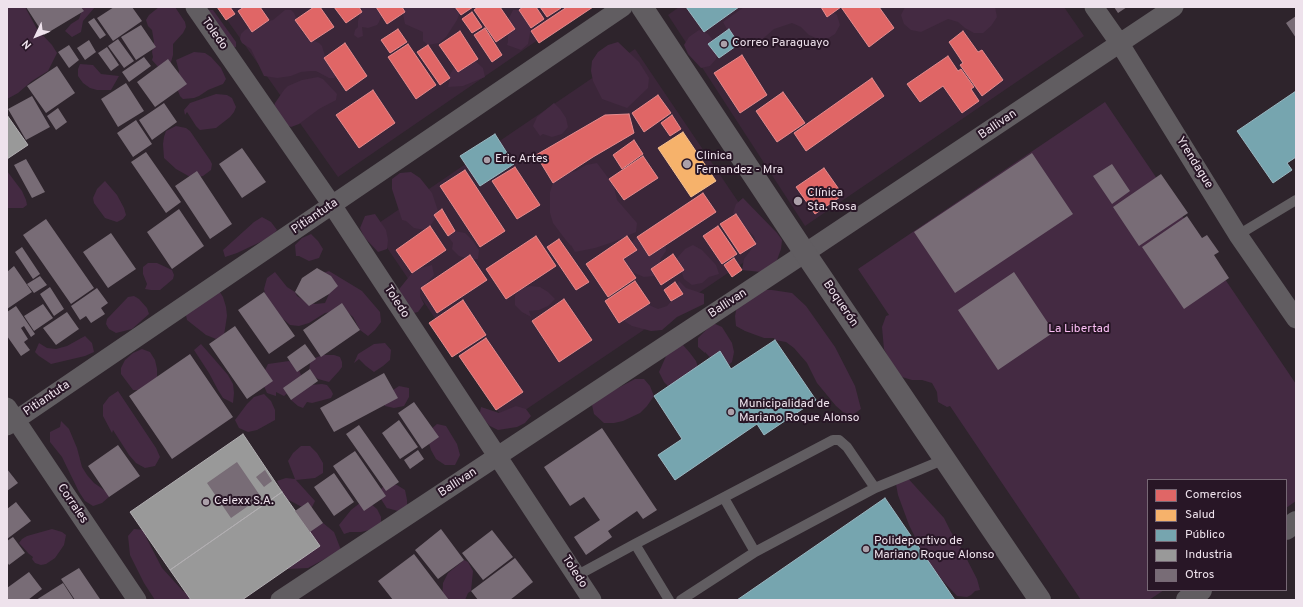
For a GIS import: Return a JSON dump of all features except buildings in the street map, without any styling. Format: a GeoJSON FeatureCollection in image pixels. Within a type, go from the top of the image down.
{"type":"FeatureCollection","features":[{"type":"Feature","properties":{"kind":"street","name":"Toledo"},"geometry":{"type":"LineString","coordinates":[[195,7],[332,205],[592,600]]}},
{"type":"Feature","properties":{"kind":"street","name":"Pitiantuta"},"geometry":{"type":"LineString","coordinates":[[10,418],[332,205],[622,7]]}},
{"type":"Feature","properties":{"kind":"street","name":"Boquerón"},"geometry":{"type":"LineString","coordinates":[[642,7],[1040,600]]}},
{"type":"Feature","properties":{"kind":"street","name":"Yrendague"},"geometry":{"type":"LineString","coordinates":[[1094,7],[1120,44],[1238,234],[1296,319]]}},
{"type":"Feature","properties":{"kind":"street","name":"Ballivan"},"geometry":{"type":"LineString","coordinates":[[280,600],[806,253],[1174,7]]}},
{"type":"Feature","properties":{"kind":"street","name":"Corrales"},"geometry":{"type":"LineString","coordinates":[[10,418],[137,600]]}},
{"type":"Feature","properties":{"kind":"street"},"geometry":{"type":"LineString","coordinates":[[1287,528],[1296,522]]}},
{"type":"Feature","properties":{"kind":"street"},"geometry":{"type":"LineString","coordinates":[[1187,600],[1200,591]]}},
{"type":"Feature","properties":{"kind":"lane"},"geometry":{"type":"LineString","coordinates":[[1238,234],[1296,200]]}},
{"type":"Feature","properties":{"kind":"lane"},"geometry":{"type":"LineString","coordinates":[[576,576],[833,440],[840,440],[848,447],[875,488]]}},
{"type":"Feature","properties":{"kind":"lane"},"geometry":{"type":"LineString","coordinates":[[681,600],[755,552],[875,488],[920,470],[944,458]]}},
{"type":"Feature","properties":{"kind":"lane"},"geometry":{"type":"LineString","coordinates":[[724,498],[755,552]]}},
{"type":"Feature","properties":{"kind":"lane"},"geometry":{"type":"LineString","coordinates":[[635,544],[669,600]]}},
{"type":"Feature","properties":{"kind":"shaded area"},"geometry":{"type":"Polygon","coordinates":[[[218,7],[586,7],[338,177],[218,7]]]}},
{"type":"Feature","properties":{"kind":"shaded area"},"geometry":{"type":"Polygon","coordinates":[[[679,7],[1064,7],[1084,36],[805,226],[668,15],[679,7]]]}},
{"type":"Feature","properties":{"kind":"shaded area"},"geometry":{"type":"Polygon","coordinates":[[[635,49],[768,246],[506,423],[373,227],[635,49]]]}},
{"type":"Feature","properties":{"kind":"green space"},"geometry":{"type":"Polygon","coordinates":[[[7,7],[25,7],[37,29],[52,45],[57,53],[48,71],[32,81],[18,93],[7,99],[7,7]]]}},
{"type":"Feature","properties":{"kind":"green space"},"geometry":{"type":"Polygon","coordinates":[[[83,7],[95,7],[83,21],[81,32],[72,37],[65,31],[71,24],[79,19],[83,7]]]}},
{"type":"Feature","properties":{"kind":"green space"},"geometry":{"type":"Polygon","coordinates":[[[159,7],[175,7],[185,22],[186,27],[183,33],[173,44],[173,55],[169,67],[159,68],[152,60],[154,42],[152,30],[148,26],[146,20],[149,15],[159,7]]]}},
{"type":"Feature","properties":{"kind":"green space"},"geometry":{"type":"Polygon","coordinates":[[[362,7],[385,7],[377,25],[368,28],[362,27],[363,36],[358,38],[354,35],[355,30],[358,27],[362,7]]]}},
{"type":"Feature","properties":{"kind":"green space"},"geometry":{"type":"Polygon","coordinates":[[[407,7],[460,7],[461,10],[457,20],[446,37],[439,43],[428,45],[423,41],[423,32],[405,24],[403,14],[404,9],[407,7]]]}},
{"type":"Feature","properties":{"kind":"green space"},"geometry":{"type":"Polygon","coordinates":[[[744,7],[828,7],[837,15],[840,25],[835,34],[827,39],[818,39],[809,35],[801,27],[792,23],[774,29],[759,42],[750,47],[741,49],[734,42],[723,22],[744,7]]]}},
{"type":"Feature","properties":{"kind":"green space"},"geometry":{"type":"Polygon","coordinates":[[[905,7],[995,7],[997,17],[991,26],[983,33],[974,33],[958,22],[948,19],[921,32],[911,30],[904,24],[901,15],[905,7]]]}},
{"type":"Feature","properties":{"kind":"green space"},"geometry":{"type":"Polygon","coordinates":[[[206,10],[213,10],[236,42],[236,47],[231,48],[206,10]]]}},
{"type":"Feature","properties":{"kind":"green space"},"geometry":{"type":"Polygon","coordinates":[[[285,10],[291,10],[294,13],[302,32],[322,46],[325,56],[337,75],[334,78],[329,78],[316,71],[301,72],[291,76],[277,78],[264,76],[251,49],[242,43],[240,39],[241,34],[253,25],[273,20],[285,10]]]}},
{"type":"Feature","properties":{"kind":"green space"},"geometry":{"type":"Polygon","coordinates":[[[513,10],[519,10],[531,28],[528,44],[521,50],[507,45],[508,20],[513,10]]]}},
{"type":"Feature","properties":{"kind":"green space"},"geometry":{"type":"Polygon","coordinates":[[[699,30],[708,34],[714,41],[718,50],[716,59],[710,66],[701,68],[688,54],[684,45],[689,37],[699,30]]]}},
{"type":"Feature","properties":{"kind":"green space"},"geometry":{"type":"Polygon","coordinates":[[[618,42],[639,62],[649,78],[648,88],[627,108],[602,99],[593,81],[591,71],[592,61],[598,52],[608,45],[618,42]]]}},
{"type":"Feature","properties":{"kind":"green space"},"geometry":{"type":"Polygon","coordinates":[[[194,52],[205,53],[211,57],[221,68],[226,79],[223,84],[208,90],[199,96],[183,99],[180,96],[176,86],[179,71],[176,60],[194,52]]]}},
{"type":"Feature","properties":{"kind":"green space"},"geometry":{"type":"Polygon","coordinates":[[[474,60],[483,68],[485,77],[463,86],[448,87],[449,76],[454,68],[463,63],[474,60]]]}},
{"type":"Feature","properties":{"kind":"green space"},"geometry":{"type":"Polygon","coordinates":[[[80,64],[93,65],[101,74],[119,76],[111,90],[97,90],[90,88],[83,83],[78,76],[80,64]]]}},
{"type":"Feature","properties":{"kind":"green space"},"geometry":{"type":"Polygon","coordinates":[[[318,77],[323,79],[337,94],[336,100],[319,109],[299,124],[291,127],[285,124],[273,109],[275,103],[284,90],[288,86],[302,80],[318,77]]]}},
{"type":"Feature","properties":{"kind":"green space"},"geometry":{"type":"Polygon","coordinates":[[[216,94],[227,95],[232,98],[236,107],[234,112],[216,128],[200,130],[187,112],[185,115],[184,110],[190,103],[216,94]]]}},
{"type":"Feature","properties":{"kind":"green space","name":"La Libertad"},"geometry":{"type":"Polygon","coordinates":[[[1105,102],[1296,384],[1296,501],[1287,507],[1287,479],[1147,479],[1147,591],[1162,591],[1149,600],[1081,600],[950,406],[947,407],[938,402],[937,392],[932,383],[902,377],[895,370],[884,349],[882,327],[886,316],[889,315],[858,269],[1105,102]]]}},
{"type":"Feature","properties":{"kind":"green space"},"geometry":{"type":"Polygon","coordinates":[[[554,103],[566,118],[568,127],[562,134],[552,137],[543,134],[540,136],[533,126],[537,117],[554,103]]]}},
{"type":"Feature","properties":{"kind":"green space"},"geometry":{"type":"Polygon","coordinates":[[[176,126],[186,128],[190,131],[210,160],[212,164],[211,170],[203,176],[192,178],[176,169],[164,158],[163,144],[166,131],[176,126]]]}},
{"type":"Feature","properties":{"kind":"green space"},"geometry":{"type":"Polygon","coordinates":[[[597,163],[613,182],[617,200],[637,223],[636,232],[595,248],[575,252],[553,223],[550,213],[550,192],[553,183],[567,173],[576,171],[586,165],[597,163]]]}},
{"type":"Feature","properties":{"kind":"green space"},"geometry":{"type":"Polygon","coordinates":[[[7,171],[22,191],[26,200],[27,205],[23,208],[7,208],[7,171]]]}},
{"type":"Feature","properties":{"kind":"green space"},"geometry":{"type":"Polygon","coordinates":[[[411,172],[420,178],[432,193],[438,211],[430,226],[424,230],[414,228],[406,221],[402,220],[392,189],[392,179],[400,173],[411,172]]]}},
{"type":"Feature","properties":{"kind":"green space"},"geometry":{"type":"Polygon","coordinates":[[[105,181],[117,195],[124,208],[126,215],[123,219],[117,222],[105,218],[94,203],[93,198],[97,189],[105,181]]]}},
{"type":"Feature","properties":{"kind":"green space"},"geometry":{"type":"Polygon","coordinates":[[[743,198],[782,240],[781,249],[777,260],[761,272],[742,270],[744,259],[756,243],[754,236],[739,222],[733,213],[736,204],[743,198]]]}},
{"type":"Feature","properties":{"kind":"green space"},"geometry":{"type":"Polygon","coordinates":[[[375,214],[386,230],[388,240],[387,249],[378,252],[364,237],[360,228],[365,216],[375,214]]]}},
{"type":"Feature","properties":{"kind":"green space"},"geometry":{"type":"Polygon","coordinates":[[[262,217],[271,222],[277,230],[271,237],[225,257],[223,250],[254,222],[262,217]]]}},
{"type":"Feature","properties":{"kind":"green space"},"geometry":{"type":"Polygon","coordinates":[[[455,231],[465,233],[473,241],[479,250],[478,259],[469,259],[459,256],[452,249],[453,243],[448,236],[455,231]]]}},
{"type":"Feature","properties":{"kind":"green space"},"geometry":{"type":"Polygon","coordinates":[[[649,231],[665,242],[666,251],[661,258],[659,268],[654,276],[644,277],[625,269],[622,255],[637,237],[649,231]]]}},
{"type":"Feature","properties":{"kind":"green space"},"geometry":{"type":"Polygon","coordinates":[[[311,234],[323,249],[319,258],[309,261],[296,256],[295,245],[302,238],[311,234]]]}},
{"type":"Feature","properties":{"kind":"green space"},"geometry":{"type":"Polygon","coordinates":[[[693,245],[702,250],[716,265],[719,274],[709,277],[702,283],[692,285],[684,279],[677,258],[685,249],[693,245]]]}},
{"type":"Feature","properties":{"kind":"green space"},"geometry":{"type":"Polygon","coordinates":[[[148,263],[157,263],[172,270],[174,275],[173,279],[160,290],[145,289],[147,284],[143,274],[143,267],[148,263]]]}},
{"type":"Feature","properties":{"kind":"green space"},"geometry":{"type":"Polygon","coordinates":[[[432,265],[434,275],[420,290],[420,296],[424,304],[418,312],[409,314],[397,297],[400,288],[412,273],[421,268],[432,265]]]}},
{"type":"Feature","properties":{"kind":"green space"},"geometry":{"type":"Polygon","coordinates":[[[329,271],[362,291],[380,312],[381,322],[368,336],[360,330],[353,317],[345,310],[325,313],[309,323],[299,326],[290,325],[267,302],[264,289],[267,278],[275,272],[287,287],[305,301],[315,304],[325,303],[329,294],[320,274],[329,271]]]}},
{"type":"Feature","properties":{"kind":"green space"},"geometry":{"type":"Polygon","coordinates":[[[679,281],[686,288],[704,294],[704,304],[677,317],[662,330],[651,331],[632,326],[617,314],[640,301],[658,309],[667,306],[678,294],[677,285],[679,281]]]}},
{"type":"Feature","properties":{"kind":"green space"},"geometry":{"type":"Polygon","coordinates":[[[531,286],[540,287],[555,299],[548,306],[539,310],[529,311],[531,317],[522,312],[515,305],[515,295],[522,288],[531,286]]]}},
{"type":"Feature","properties":{"kind":"green space"},"geometry":{"type":"Polygon","coordinates":[[[218,289],[223,297],[227,316],[224,335],[216,339],[206,335],[187,320],[184,306],[218,289]]]}},
{"type":"Feature","properties":{"kind":"green space"},"geometry":{"type":"Polygon","coordinates":[[[763,290],[792,293],[806,306],[835,347],[855,386],[861,409],[852,415],[843,412],[836,406],[817,383],[807,363],[794,348],[786,342],[775,340],[774,338],[764,338],[736,326],[735,316],[737,306],[763,290]]]}},
{"type":"Feature","properties":{"kind":"green space"},"geometry":{"type":"Polygon","coordinates":[[[134,296],[147,308],[149,314],[132,329],[116,333],[109,329],[106,324],[107,319],[128,297],[134,296]]]}},
{"type":"Feature","properties":{"kind":"green space"},"geometry":{"type":"Polygon","coordinates":[[[713,323],[722,327],[732,343],[734,352],[732,362],[725,368],[716,364],[698,347],[698,338],[713,323]]]}},
{"type":"Feature","properties":{"kind":"green space"},"geometry":{"type":"Polygon","coordinates":[[[85,336],[92,343],[94,352],[85,356],[51,364],[35,352],[39,343],[47,348],[56,349],[67,346],[85,336]]]}},
{"type":"Feature","properties":{"kind":"green space"},"geometry":{"type":"Polygon","coordinates":[[[385,343],[391,350],[390,360],[374,372],[359,359],[354,363],[358,354],[374,344],[385,343]]]}},
{"type":"Feature","properties":{"kind":"green space"},"geometry":{"type":"Polygon","coordinates":[[[201,344],[228,375],[233,384],[233,403],[223,398],[194,350],[201,344]]]}},
{"type":"Feature","properties":{"kind":"green space"},"geometry":{"type":"Polygon","coordinates":[[[683,345],[696,361],[699,370],[669,387],[664,382],[659,372],[667,354],[673,347],[683,345]]]}},
{"type":"Feature","properties":{"kind":"green space"},"geometry":{"type":"Polygon","coordinates":[[[142,349],[150,352],[155,360],[157,379],[144,390],[133,390],[121,374],[121,368],[125,360],[133,353],[142,349]]]}},
{"type":"Feature","properties":{"kind":"green space"},"geometry":{"type":"Polygon","coordinates":[[[323,355],[334,355],[340,357],[342,362],[342,367],[329,382],[318,379],[309,373],[312,359],[323,355]]]}},
{"type":"Feature","properties":{"kind":"green space"},"geometry":{"type":"Polygon","coordinates":[[[289,361],[297,365],[301,375],[299,383],[284,396],[276,392],[276,396],[267,393],[263,384],[263,374],[268,364],[289,361]]]}},
{"type":"Feature","properties":{"kind":"green space"},"geometry":{"type":"Polygon","coordinates":[[[635,379],[644,379],[650,386],[654,396],[640,413],[623,421],[614,423],[604,423],[594,414],[592,405],[599,398],[635,379]]]}},
{"type":"Feature","properties":{"kind":"green space"},"geometry":{"type":"Polygon","coordinates":[[[310,385],[327,385],[331,390],[333,394],[331,398],[312,403],[307,402],[303,408],[291,400],[310,385]]]}},
{"type":"Feature","properties":{"kind":"green space"},"geometry":{"type":"Polygon","coordinates":[[[399,386],[409,388],[409,397],[404,406],[394,408],[385,406],[383,397],[399,386]]]}},
{"type":"Feature","properties":{"kind":"green space"},"geometry":{"type":"Polygon","coordinates":[[[118,391],[156,448],[160,457],[155,466],[145,468],[136,463],[113,430],[112,433],[103,416],[103,405],[109,397],[118,391]]]}},
{"type":"Feature","properties":{"kind":"green space"},"geometry":{"type":"Polygon","coordinates":[[[264,394],[271,401],[275,410],[275,420],[257,430],[248,432],[239,428],[235,420],[254,397],[264,394]]]}},
{"type":"Feature","properties":{"kind":"green space"},"geometry":{"type":"Polygon","coordinates":[[[516,406],[526,409],[531,416],[525,423],[517,427],[498,430],[490,426],[479,417],[481,407],[499,413],[516,406]]]}},
{"type":"Feature","properties":{"kind":"green space"},"geometry":{"type":"Polygon","coordinates":[[[61,421],[69,429],[77,448],[82,467],[87,475],[94,483],[110,494],[109,497],[102,503],[93,506],[85,501],[62,457],[50,442],[50,432],[60,427],[61,421]]]}},
{"type":"Feature","properties":{"kind":"green space"},"geometry":{"type":"Polygon","coordinates":[[[437,424],[446,426],[457,444],[460,455],[455,465],[445,465],[436,459],[431,450],[428,440],[430,430],[437,424]]]}},
{"type":"Feature","properties":{"kind":"green space"},"geometry":{"type":"Polygon","coordinates":[[[301,446],[310,446],[317,453],[323,463],[323,473],[315,478],[296,480],[315,501],[311,509],[300,506],[285,498],[277,481],[286,478],[295,479],[288,461],[293,453],[301,446]]]}},
{"type":"Feature","properties":{"kind":"green space"},"geometry":{"type":"Polygon","coordinates":[[[904,474],[944,518],[977,579],[980,590],[975,591],[967,597],[957,596],[926,559],[909,525],[898,495],[896,484],[904,474]]]}},
{"type":"Feature","properties":{"kind":"green space"},"geometry":{"type":"Polygon","coordinates":[[[387,483],[397,485],[405,490],[407,509],[398,511],[387,508],[388,510],[381,499],[380,490],[387,483]]]}},
{"type":"Feature","properties":{"kind":"green space"},"geometry":{"type":"Polygon","coordinates":[[[281,499],[295,511],[304,524],[323,523],[334,532],[341,550],[308,568],[287,569],[268,564],[281,499]]]}},
{"type":"Feature","properties":{"kind":"green space"},"geometry":{"type":"Polygon","coordinates":[[[360,503],[370,503],[377,509],[381,517],[381,527],[344,534],[339,525],[351,510],[360,503]]]}},
{"type":"Feature","properties":{"kind":"green space"},"geometry":{"type":"Polygon","coordinates":[[[52,529],[66,535],[64,545],[55,558],[46,564],[41,565],[35,563],[32,559],[33,557],[19,543],[27,536],[52,529]]]}},
{"type":"Feature","properties":{"kind":"green space"},"geometry":{"type":"Polygon","coordinates":[[[134,529],[144,530],[162,568],[183,591],[213,600],[155,600],[144,583],[130,555],[128,536],[134,529]]]}},
{"type":"Feature","properties":{"kind":"green space"},"geometry":{"type":"Polygon","coordinates":[[[464,560],[468,562],[473,571],[471,591],[468,593],[465,600],[442,600],[443,583],[448,573],[464,560]]]}},
{"type":"Feature","properties":{"kind":"place","name":"Correo Paraguayo"},"geometry":{"type":"Point","coordinates":[724,44]}},
{"type":"Feature","properties":{"kind":"place","name":"Eric Artes"},"geometry":{"type":"Point","coordinates":[487,160]}},
{"type":"Feature","properties":{"kind":"place","name":"Clinica Fernandez - Mra"},"geometry":{"type":"Point","coordinates":[687,164]}},
{"type":"Feature","properties":{"kind":"place","name":"Clínica Sta. Rosa"},"geometry":{"type":"Point","coordinates":[798,201]}},
{"type":"Feature","properties":{"kind":"place","name":"Municipalidad de Mariano Roque Alonso"},"geometry":{"type":"Point","coordinates":[731,412]}},
{"type":"Feature","properties":{"kind":"place","name":"Celexx S.A."},"geometry":{"type":"Point","coordinates":[206,502]}},
{"type":"Feature","properties":{"kind":"place","name":"Polideportivo de Mariano Roque Alonso"},"geometry":{"type":"Point","coordinates":[866,549]}}]}
